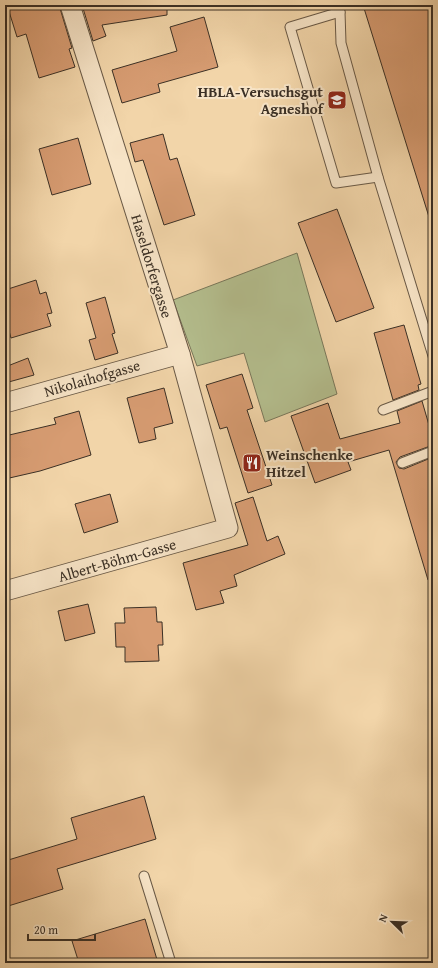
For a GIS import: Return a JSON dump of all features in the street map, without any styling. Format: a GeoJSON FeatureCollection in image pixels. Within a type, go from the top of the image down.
{"type":"FeatureCollection","features":[{"type":"Feature","properties":{"kind":"street","name":"Haseldorfergasse"},"geometry":{"type":"LineString","coordinates":[[70,5],[180,354],[228,528]]}},
{"type":"Feature","properties":{"kind":"street","name":"Nikolaihofgasse"},"geometry":{"type":"LineString","coordinates":[[5,403],[180,354]]}},
{"type":"Feature","properties":{"kind":"street","name":"Albert-Böhm-Gasse"},"geometry":{"type":"LineString","coordinates":[[5,591],[228,528]]}},
{"type":"Feature","properties":{"kind":"lane"},"geometry":{"type":"LineString","coordinates":[[378,177],[336,183],[290,27],[339,8],[341,43],[378,177],[433,356]]}},
{"type":"Feature","properties":{"kind":"lane"},"geometry":{"type":"LineString","coordinates":[[383,410],[433,391]]}},
{"type":"Feature","properties":{"kind":"lane"},"geometry":{"type":"LineString","coordinates":[[402,462],[433,451]]}},
{"type":"Feature","properties":{"kind":"lane"},"geometry":{"type":"LineString","coordinates":[[144,876],[171,963]]}},
{"type":"Feature","properties":{"kind":"green space"},"geometry":{"type":"Polygon","coordinates":[[[297,253],[337,394],[265,422],[244,353],[197,366],[173,300],[297,253]]]}},
{"type":"Feature","properties":{"kind":"building"},"geometry":{"type":"Polygon","coordinates":[[[7,5],[59,5],[72,48],[69,49],[75,67],[39,78],[26,34],[17,37],[7,5]]]}},
{"type":"Feature","properties":{"kind":"building"},"geometry":{"type":"Polygon","coordinates":[[[82,5],[167,5],[167,15],[102,25],[106,36],[93,41],[82,5]]]}},
{"type":"Feature","properties":{"kind":"building"},"geometry":{"type":"Polygon","coordinates":[[[363,5],[433,5],[433,217],[429,217],[363,5]]]}},
{"type":"Feature","properties":{"kind":"building"},"geometry":{"type":"Polygon","coordinates":[[[204,17],[218,67],[158,84],[160,92],[122,103],[112,70],[177,51],[170,27],[204,17]]]}},
{"type":"Feature","properties":{"kind":"building"},"geometry":{"type":"Polygon","coordinates":[[[163,134],[170,160],[177,158],[195,215],[164,225],[143,160],[135,162],[130,143],[163,134]]]}},
{"type":"Feature","properties":{"kind":"building"},"geometry":{"type":"Polygon","coordinates":[[[78,138],[91,184],[52,195],[39,149],[78,138]]]}},
{"type":"Feature","properties":{"kind":"building"},"geometry":{"type":"Polygon","coordinates":[[[337,209],[374,308],[336,322],[298,223],[337,209]]]}},
{"type":"Feature","properties":{"kind":"building"},"geometry":{"type":"Polygon","coordinates":[[[36,280],[40,294],[46,292],[52,313],[47,314],[51,326],[11,338],[5,316],[5,290],[36,280]]]}},
{"type":"Feature","properties":{"kind":"building"},"geometry":{"type":"Polygon","coordinates":[[[105,297],[115,333],[112,334],[118,353],[95,360],[89,340],[96,338],[86,303],[105,297]]]}},
{"type":"Feature","properties":{"kind":"building"},"geometry":{"type":"Polygon","coordinates":[[[404,325],[421,384],[418,385],[419,390],[393,400],[374,333],[404,325]]]}},
{"type":"Feature","properties":{"kind":"building"},"geometry":{"type":"Polygon","coordinates":[[[28,358],[34,375],[5,383],[5,367],[28,358]]]}},
{"type":"Feature","properties":{"kind":"building"},"geometry":{"type":"Polygon","coordinates":[[[242,374],[253,408],[247,410],[272,485],[248,493],[227,427],[220,429],[206,385],[242,374]]]}},
{"type":"Feature","properties":{"kind":"building"},"geometry":{"type":"Polygon","coordinates":[[[164,388],[173,423],[154,428],[156,439],[139,443],[127,398],[164,388]]]}},
{"type":"Feature","properties":{"kind":"building"},"geometry":{"type":"Polygon","coordinates":[[[422,401],[433,439],[433,445],[400,457],[396,462],[399,468],[404,469],[433,457],[433,580],[428,580],[389,450],[348,462],[351,470],[315,483],[291,416],[328,403],[340,439],[400,423],[397,411],[422,401]]]}},
{"type":"Feature","properties":{"kind":"building"},"geometry":{"type":"Polygon","coordinates":[[[79,411],[91,455],[40,471],[5,479],[5,436],[56,424],[54,418],[79,411]]]}},
{"type":"Feature","properties":{"kind":"building"},"geometry":{"type":"Polygon","coordinates":[[[110,494],[118,522],[84,533],[75,504],[110,494]]]}},
{"type":"Feature","properties":{"kind":"building"},"geometry":{"type":"Polygon","coordinates":[[[253,497],[267,541],[278,536],[285,554],[234,575],[237,586],[220,591],[224,603],[196,610],[183,563],[248,545],[235,503],[253,497]]]}},
{"type":"Feature","properties":{"kind":"building"},"geometry":{"type":"Polygon","coordinates":[[[88,604],[95,633],[65,641],[58,611],[88,604]]]}},
{"type":"Feature","properties":{"kind":"building"},"geometry":{"type":"Polygon","coordinates":[[[156,607],[157,622],[162,622],[163,645],[158,645],[159,661],[125,662],[125,647],[116,647],[115,623],[125,623],[124,608],[156,607]]]}},
{"type":"Feature","properties":{"kind":"building"},"geometry":{"type":"Polygon","coordinates":[[[144,796],[156,839],[57,869],[63,889],[5,907],[5,861],[77,839],[71,818],[144,796]]]}},
{"type":"Feature","properties":{"kind":"building"},"geometry":{"type":"Polygon","coordinates":[[[145,919],[158,963],[79,963],[72,941],[145,919]]]}},
{"type":"Feature","properties":{"kind":"place","name":"HBLA-Versuchsgut Agneshof"},"geometry":{"type":"Point","coordinates":[337,100]}},
{"type":"Feature","properties":{"kind":"place","name":"Weinschenke Hitzel"},"geometry":{"type":"Point","coordinates":[252,463]}}]}
